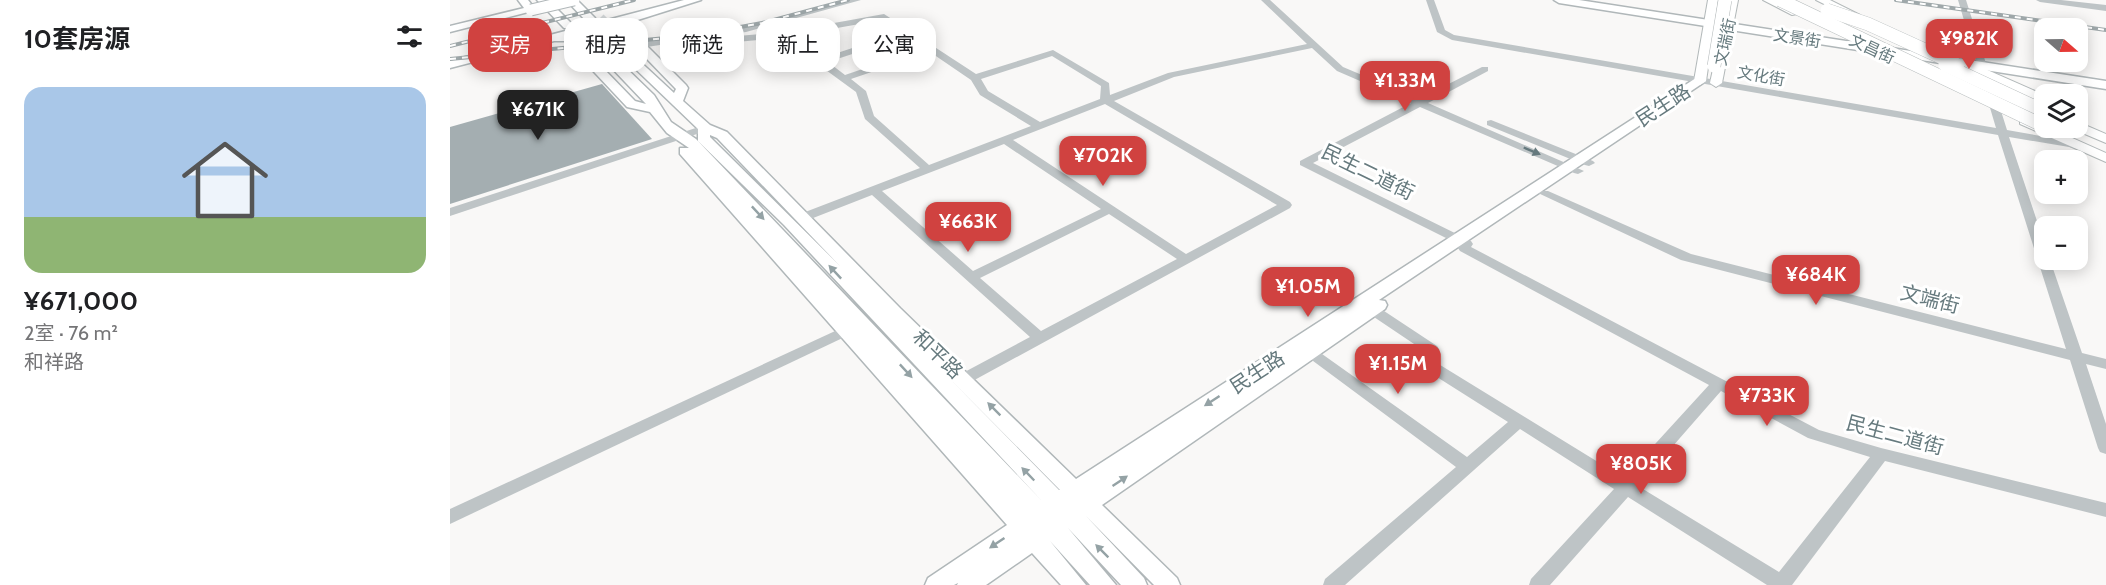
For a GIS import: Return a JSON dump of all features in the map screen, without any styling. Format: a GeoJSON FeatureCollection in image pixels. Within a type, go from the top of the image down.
{"type":"FeatureCollection","features":[{"type":"Feature","properties":{"kind":"highway","name":"文瑞街"},"geometry":{"type":"LineString","coordinates":[[1710,77],[1709,22],[1713,0]]}},
{"type":"Feature","properties":{"kind":"highway"},"geometry":{"type":"LineString","coordinates":[[1710,77],[1725,0]]}},
{"type":"Feature","properties":{"kind":"highway","name":"文瑞街"},"geometry":{"type":"LineString","coordinates":[[1710,77],[1729,25],[1733,0]]}},
{"type":"Feature","properties":{"kind":"highway","name":"文昌街"},"geometry":{"type":"LineString","coordinates":[[1768,0],[1997,108],[2034,121]]}},
{"type":"Feature","properties":{"kind":"highway"},"geometry":{"type":"LineString","coordinates":[[1780,0],[2034,121]]}},
{"type":"Feature","properties":{"kind":"highway"},"geometry":{"type":"LineString","coordinates":[[1792,0],[2034,113]]}},
{"type":"Feature","properties":{"kind":"highway"},"geometry":{"type":"LineString","coordinates":[[1806,0],[1824,5],[1868,24],[2034,99]]}},
{"type":"Feature","properties":{"kind":"highway"},"geometry":{"type":"LineString","coordinates":[[1824,5],[2034,106]]}},
{"type":"Feature","properties":{"kind":"highway","name":"文昌街"},"geometry":{"type":"LineString","coordinates":[[1824,5],[1962,63],[1983,67],[2034,95]]}},
{"type":"Feature","properties":{"kind":"highway"},"geometry":{"type":"LineString","coordinates":[[2088,119],[2106,127]]}},
{"type":"Feature","properties":{"kind":"highway"},"geometry":{"type":"LineString","coordinates":[[2088,124],[2106,132]]}},
{"type":"Feature","properties":{"kind":"highway"},"geometry":{"type":"LineString","coordinates":[[2088,136],[2106,139]]}},
{"type":"Feature","properties":{"kind":"highway"},"geometry":{"type":"LineString","coordinates":[[2078,138],[2106,157]]}},
{"type":"Feature","properties":{"kind":"highway"},"geometry":{"type":"LineString","coordinates":[[2082,138],[2106,147]]}},
{"type":"Feature","properties":{"kind":"main road"},"geometry":{"type":"LineString","coordinates":[[542,0],[571,25],[552,0]]}},
{"type":"Feature","properties":{"kind":"main road"},"geometry":{"type":"LineString","coordinates":[[450,27],[557,0]]}},
{"type":"Feature","properties":{"kind":"main road"},"geometry":{"type":"LineString","coordinates":[[527,6],[573,0]]}},
{"type":"Feature","properties":{"kind":"main road","name":"和平路"},"geometry":{"type":"LineString","coordinates":[[573,0],[587,18]]}},
{"type":"Feature","properties":{"kind":"main road"},"geometry":{"type":"LineString","coordinates":[[582,0],[590,18]]}},
{"type":"Feature","properties":{"kind":"main road"},"geometry":{"type":"LineString","coordinates":[[450,59],[680,0]]}},
{"type":"Feature","properties":{"kind":"main road"},"geometry":{"type":"LineString","coordinates":[[625,18],[696,0]]}},
{"type":"Feature","properties":{"kind":"main road","name":"文景街"},"geometry":{"type":"LineString","coordinates":[[1559,0],[1865,46],[1962,63]]}},
{"type":"Feature","properties":{"kind":"main road","name":"文景街"},"geometry":{"type":"LineString","coordinates":[[1575,0],[1709,22]]}},
{"type":"Feature","properties":{"kind":"main road"},"geometry":{"type":"LineString","coordinates":[[552,39],[568,38],[631,104],[653,109]]}},
{"type":"Feature","properties":{"kind":"main road","name":"文景街"},"geometry":{"type":"LineString","coordinates":[[1865,46],[1950,57],[1983,67],[2106,83]]}},
{"type":"Feature","properties":{"kind":"main road"},"geometry":{"type":"LineString","coordinates":[[648,53],[682,88],[677,101]]}},
{"type":"Feature","properties":{"kind":"main road"},"geometry":{"type":"LineString","coordinates":[[450,65],[468,60]]}},
{"type":"Feature","properties":{"kind":"main road","name":"和平路"},"geometry":{"type":"LineString","coordinates":[[629,72],[650,98],[653,109],[679,137],[691,142],[844,305],[887,339]]}},
{"type":"Feature","properties":{"kind":"main road","name":"和平路"},"geometry":{"type":"LineString","coordinates":[[641,72],[705,128],[722,135],[894,312],[1169,585]]}},
{"type":"Feature","properties":{"kind":"main road","name":"民生路"},"geometry":{"type":"LineString","coordinates":[[1081,497],[1373,310],[1464,244],[1710,77]]}},
{"type":"Feature","properties":{"kind":"main road","name":"和平路"},"geometry":{"type":"LineString","coordinates":[[705,128],[704,138],[861,299],[887,339],[1045,521],[1105,585]]}},
{"type":"Feature","properties":{"kind":"main road","name":"和平路"},"geometry":{"type":"LineString","coordinates":[[679,137],[680,146],[846,331],[1045,521],[1136,585]]}},
{"type":"Feature","properties":{"kind":"main road","name":"民生路"},"geometry":{"type":"LineString","coordinates":[[936,585],[1045,521],[1544,193],[1579,165]]}},
{"type":"Feature","properties":{"kind":"main road"},"geometry":{"type":"LineString","coordinates":[[844,305],[846,331],[887,339],[894,312],[861,299]]}},
{"type":"Feature","properties":{"kind":"main road","name":"和平路"},"geometry":{"type":"LineString","coordinates":[[1045,521],[1076,585]]}},
{"type":"Feature","properties":{"kind":"main road","name":"民生路"},"geometry":{"type":"LineString","coordinates":[[968,585],[1045,521]]}},
{"type":"Feature","properties":{"kind":"street"},"geometry":{"type":"LineString","coordinates":[[648,44],[746,29],[857,0]]}},
{"type":"Feature","properties":{"kind":"street"},"geometry":{"type":"LineString","coordinates":[[1265,0],[1340,69],[1424,100],[1579,165]]}},
{"type":"Feature","properties":{"kind":"street"},"geometry":{"type":"LineString","coordinates":[[1279,0],[1344,62],[1424,100]]}},
{"type":"Feature","properties":{"kind":"street","name":"文化街"},"geometry":{"type":"LineString","coordinates":[[1430,0],[1441,32],[1452,37],[1710,77],[2002,132],[2034,133]]}},
{"type":"Feature","properties":{"kind":"street"},"geometry":{"type":"LineString","coordinates":[[1962,0],[1997,108],[2002,132],[2106,448]]}},
{"type":"Feature","properties":{"kind":"street"},"geometry":{"type":"LineString","coordinates":[[2040,0],[2106,8]]}},
{"type":"Feature","properties":{"kind":"street"},"geometry":{"type":"LineString","coordinates":[[975,78],[1053,53],[1106,85],[1137,83],[1314,45]]}},
{"type":"Feature","properties":{"kind":"street"},"geometry":{"type":"LineString","coordinates":[[936,53],[975,78],[984,93],[1039,126]]}},
{"type":"Feature","properties":{"kind":"street","name":"民生二道街"},"geometry":{"type":"LineString","coordinates":[[1485,69],[1304,163],[1464,244],[1814,434],[1881,454],[2106,510]]}},
{"type":"Feature","properties":{"kind":"street"},"geometry":{"type":"LineString","coordinates":[[838,72],[861,91],[869,117],[929,170]]}},
{"type":"Feature","properties":{"kind":"street"},"geometry":{"type":"LineString","coordinates":[[846,78],[864,72]]}},
{"type":"Feature","properties":{"kind":"street"},"geometry":{"type":"LineString","coordinates":[[804,217],[1171,75]]}},
{"type":"Feature","properties":{"kind":"street"},"geometry":{"type":"LineString","coordinates":[[1105,100],[1106,85]]}},
{"type":"Feature","properties":{"kind":"street"},"geometry":{"type":"LineString","coordinates":[[964,379],[1286,205],[1105,100]]}},
{"type":"Feature","properties":{"kind":"street"},"geometry":{"type":"LineString","coordinates":[[450,212],[705,128]]}},
{"type":"Feature","properties":{"kind":"street"},"geometry":{"type":"LineString","coordinates":[[1004,139],[1186,259]]}},
{"type":"Feature","properties":{"kind":"street"},"geometry":{"type":"LineString","coordinates":[[875,191],[1040,338]]}},
{"type":"Feature","properties":{"kind":"street","name":"文端街"},"geometry":{"type":"LineString","coordinates":[[1544,193],[1686,257],[2106,364]]}},
{"type":"Feature","properties":{"kind":"street"},"geometry":{"type":"LineString","coordinates":[[971,277],[1110,209]]}},
{"type":"Feature","properties":{"kind":"street"},"geometry":{"type":"LineString","coordinates":[[1373,310],[1432,349],[1423,361],[1781,585],[1881,454]]}},
{"type":"Feature","properties":{"kind":"street"},"geometry":{"type":"LineString","coordinates":[[450,518],[846,331]]}},
{"type":"Feature","properties":{"kind":"street"},"geometry":{"type":"LineString","coordinates":[[1310,352],[1467,466]]}},
{"type":"Feature","properties":{"kind":"street"},"geometry":{"type":"LineString","coordinates":[[1538,585],[1720,383]]}},
{"type":"Feature","properties":{"kind":"street"},"geometry":{"type":"LineString","coordinates":[[1332,585],[1518,421]]}},
{"type":"Feature","properties":{"kind":"building"},"geometry":{"type":"Polygon","coordinates":[[[602,84],[652,139],[450,204],[450,127],[602,84]]]}},
{"type":"Feature","properties":{"kind":"railway"},"geometry":{"type":"LineString","coordinates":[[450,46],[634,0]]}},
{"type":"Feature","properties":{"kind":"railway"},"geometry":{"type":"LineString","coordinates":[[450,59],[697,35],[762,23],[848,0]]}},
{"type":"Feature","properties":{"kind":"railway"},"geometry":{"type":"LineString","coordinates":[[1896,0],[2106,30]]}}]}
